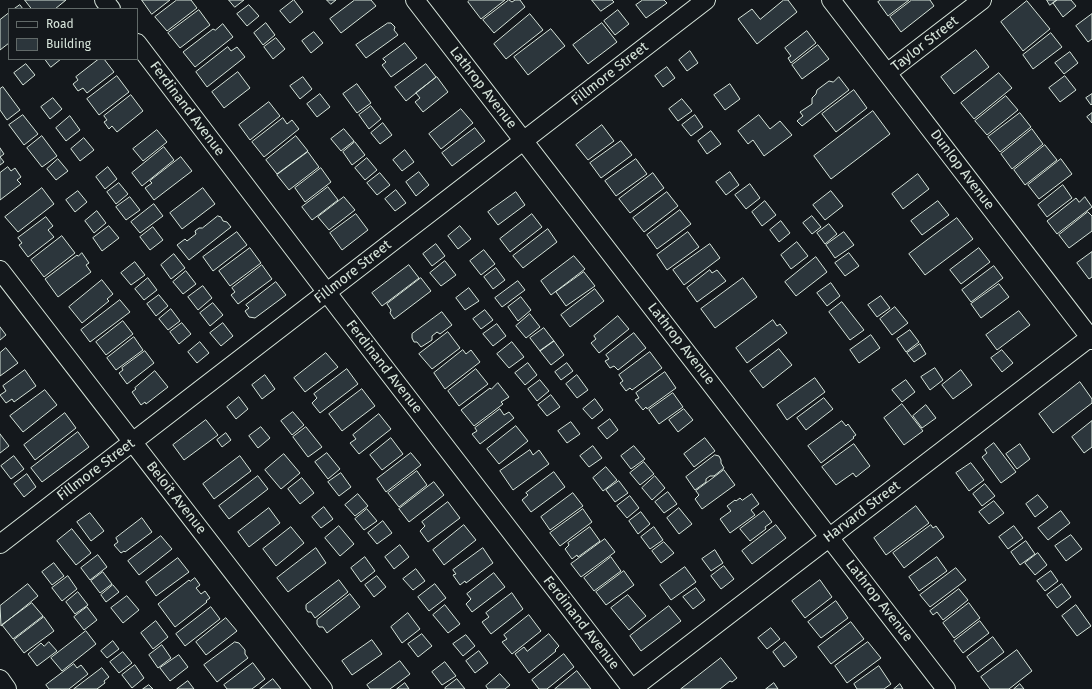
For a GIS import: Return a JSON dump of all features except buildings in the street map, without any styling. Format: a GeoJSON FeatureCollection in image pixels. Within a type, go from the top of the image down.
{"type":"FeatureCollection","features":[{"type":"Feature","properties":{"kind":"street"},"geometry":{"type":"LineString","coordinates":[[104,0],[110,8]]}},
{"type":"Feature","properties":{"kind":"street","name":"Lathrop Avenue"},"geometry":{"type":"LineString","coordinates":[[415,0],[946,689]]}},
{"type":"Feature","properties":{"kind":"street","name":"Fillmore Street"},"geometry":{"type":"LineString","coordinates":[[0,544],[706,0]]}},
{"type":"Feature","properties":{"kind":"street","name":"Dunlop Avenue"},"geometry":{"type":"LineString","coordinates":[[832,0],[1091,338]]}},
{"type":"Feature","properties":{"kind":"street","name":"Taylor Street"},"geometry":{"type":"LineString","coordinates":[[887,73],[982,0]]}},
{"type":"Feature","properties":{"kind":"street","name":"Ferdinand Avenue"},"geometry":{"type":"LineString","coordinates":[[138,44],[326,292],[632,689]]}},
{"type":"Feature","properties":{"kind":"street","name":"Beloit Avenue"},"geometry":{"type":"LineString","coordinates":[[0,270],[323,689]]}},
{"type":"Feature","properties":{"kind":"street","name":"Harvard Street"},"geometry":{"type":"LineString","coordinates":[[632,689],[1091,338]]}},
{"type":"Feature","properties":{"kind":"street"},"geometry":{"type":"LineString","coordinates":[[0,679],[7,689]]}}]}
